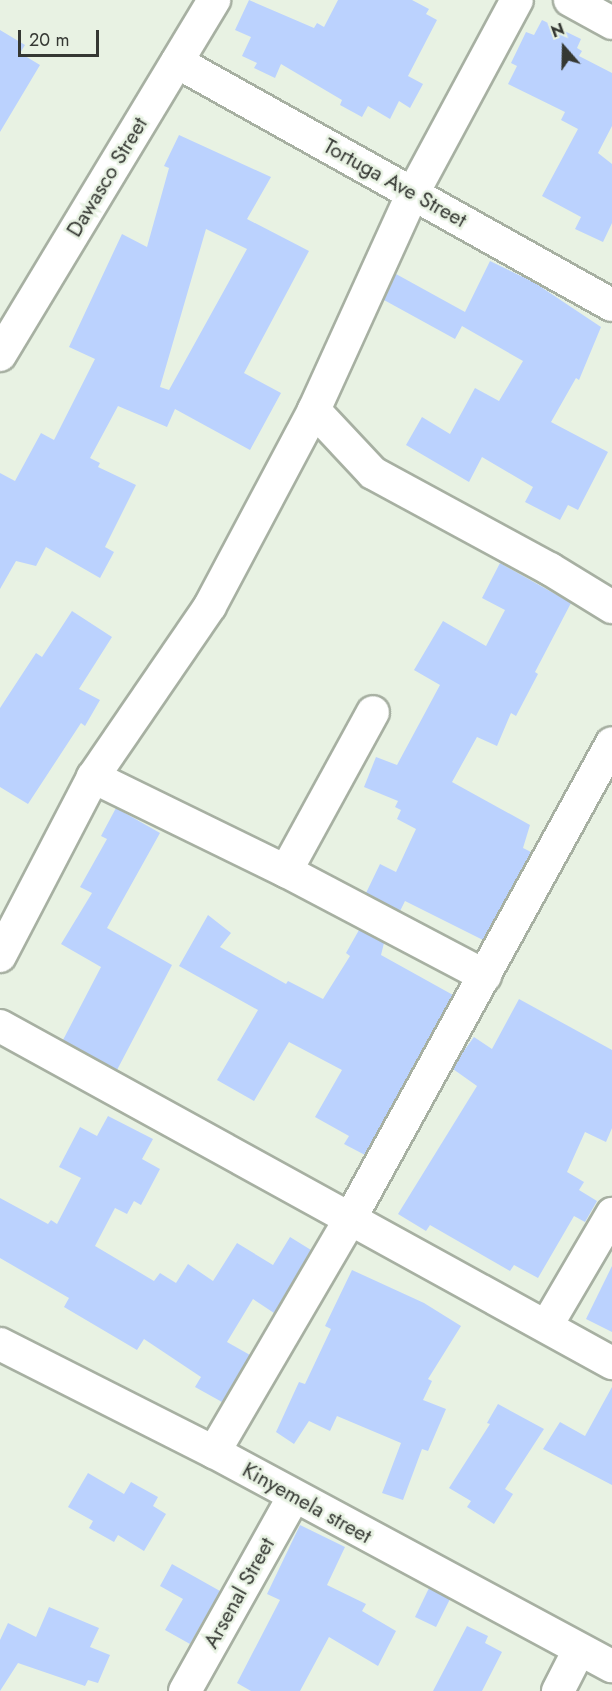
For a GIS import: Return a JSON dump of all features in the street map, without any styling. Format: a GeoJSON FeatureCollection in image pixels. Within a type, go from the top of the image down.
{"type":"FeatureCollection","features":[{"type":"Feature","properties":{"kind":"street","name":"Dawasco Street"},"geometry":{"type":"LineString","coordinates":[[0,355],[214,0]]}},
{"type":"Feature","properties":{"kind":"street"},"geometry":{"type":"LineString","coordinates":[[0,956],[93,777],[210,606],[314,410],[413,193],[517,0]]}},
{"type":"Feature","properties":{"kind":"street"},"geometry":{"type":"LineString","coordinates":[[570,0],[612,23]]}},
{"type":"Feature","properties":{"kind":"street","name":"Tortuga Ave Street"},"geometry":{"type":"LineString","coordinates":[[177,62],[612,305]]}},
{"type":"Feature","properties":{"kind":"street"},"geometry":{"type":"LineString","coordinates":[[314,410],[373,474],[550,569],[612,607]]}},
{"type":"Feature","properties":{"kind":"street"},"geometry":{"type":"LineString","coordinates":[[286,871],[373,712]]}},
{"type":"Feature","properties":{"kind":"street"},"geometry":{"type":"LineString","coordinates":[[214,1452],[350,1219],[612,743]]}},
{"type":"Feature","properties":{"kind":"street"},"geometry":{"type":"LineString","coordinates":[[93,777],[286,871],[485,976]]}},
{"type":"Feature","properties":{"kind":"street"},"geometry":{"type":"LineString","coordinates":[[0,1026],[547,1325],[612,1363]]}},
{"type":"Feature","properties":{"kind":"street"},"geometry":{"type":"LineString","coordinates":[[547,1325],[612,1214]]}},
{"type":"Feature","properties":{"kind":"street","name":"Kinyemela street"},"geometry":{"type":"LineString","coordinates":[[0,1344],[214,1452],[612,1666]]}},
{"type":"Feature","properties":{"kind":"street","name":"Arsenal Street"},"geometry":{"type":"LineString","coordinates":[[185,1691],[294,1496]]}},
{"type":"Feature","properties":{"kind":"street"},"geometry":{"type":"LineString","coordinates":[[558,1691],[579,1650]]}},
{"type":"Feature","properties":{"kind":"building"},"geometry":{"type":"Polygon","coordinates":[[[249,0],[314,28],[317,23],[324,27],[338,0],[412,0],[429,9],[426,14],[437,20],[408,76],[423,84],[410,108],[399,101],[390,119],[368,106],[362,117],[340,105],[342,100],[281,64],[275,78],[254,68],[257,63],[242,56],[251,37],[235,30],[249,0]]]}},
{"type":"Feature","properties":{"kind":"building"},"geometry":{"type":"Polygon","coordinates":[[[542,20],[581,39],[577,48],[582,51],[579,56],[612,73],[612,126],[598,153],[612,164],[612,223],[603,242],[575,229],[581,217],[542,196],[578,129],[561,120],[565,112],[508,84],[517,66],[511,63],[526,32],[534,35],[542,20]]]}},
{"type":"Feature","properties":{"kind":"building"},"geometry":{"type":"Polygon","coordinates":[[[0,30],[25,45],[20,53],[40,65],[0,132],[0,30]]]}},
{"type":"Feature","properties":{"kind":"building"},"geometry":{"type":"Polygon","coordinates":[[[179,135],[271,177],[247,219],[309,251],[244,373],[281,393],[250,450],[175,409],[167,427],[118,406],[90,458],[100,463],[98,467],[136,485],[105,547],[114,552],[100,578],[46,547],[36,566],[16,561],[0,589],[0,473],[15,481],[41,433],[54,440],[95,359],[69,347],[122,234],[147,247],[169,168],[164,166],[179,135]],[[206,229],[160,387],[169,390],[247,249],[206,229]]]}},
{"type":"Feature","properties":{"kind":"building"},"geometry":{"type":"Polygon","coordinates":[[[490,261],[535,283],[601,327],[579,380],[576,378],[551,422],[608,452],[578,510],[568,505],[560,520],[525,502],[533,487],[482,457],[469,482],[406,445],[422,417],[450,434],[475,388],[499,401],[523,361],[462,326],[455,339],[384,300],[396,274],[465,312],[490,261]]]}},
{"type":"Feature","properties":{"kind":"building"},"geometry":{"type":"Polygon","coordinates":[[[500,563],[571,603],[535,672],[538,674],[516,716],[511,713],[497,746],[477,737],[452,782],[530,825],[523,848],[531,852],[483,940],[405,901],[400,911],[366,893],[380,864],[396,872],[416,829],[397,819],[401,810],[395,807],[398,801],[364,787],[376,757],[397,765],[440,685],[414,670],[443,621],[486,646],[505,610],[482,598],[500,563]]]}},
{"type":"Feature","properties":{"kind":"building"},"geometry":{"type":"Polygon","coordinates":[[[72,611],[112,637],[79,689],[100,700],[85,726],[81,723],[28,804],[0,787],[0,708],[36,653],[42,657],[72,611]]]}},
{"type":"Feature","properties":{"kind":"building"},"geometry":{"type":"Polygon","coordinates":[[[116,808],[160,833],[107,928],[172,965],[117,1070],[63,1040],[101,967],[61,944],[92,893],[80,887],[107,839],[101,836],[116,808]]]}},
{"type":"Feature","properties":{"kind":"building"},"geometry":{"type":"Polygon","coordinates":[[[208,915],[231,933],[220,947],[286,984],[288,981],[323,999],[350,956],[346,953],[359,930],[384,943],[381,955],[453,995],[365,1155],[344,1144],[349,1136],[315,1117],[342,1070],[289,1042],[254,1101],[217,1080],[258,1010],[179,966],[208,915]]]}},
{"type":"Feature","properties":{"kind":"building"},"geometry":{"type":"Polygon","coordinates":[[[519,999],[612,1050],[612,1128],[606,1142],[585,1132],[567,1172],[584,1182],[579,1190],[597,1201],[585,1222],[574,1216],[538,1278],[514,1265],[510,1271],[430,1225],[426,1231],[398,1214],[477,1086],[453,1069],[460,1056],[474,1037],[492,1049],[519,999]]]}},
{"type":"Feature","properties":{"kind":"building"},"geometry":{"type":"Polygon","coordinates":[[[108,1116],[153,1139],[142,1159],[160,1169],[141,1205],[134,1201],[127,1214],[115,1208],[95,1246],[154,1281],[160,1273],[176,1283],[188,1264],[213,1281],[237,1243],[273,1265],[290,1237],[311,1250],[274,1313],[253,1299],[227,1342],[250,1355],[222,1402],[195,1387],[201,1377],[144,1339],[137,1350],[64,1307],[69,1298],[0,1258],[0,1198],[48,1224],[51,1220],[57,1224],[81,1178],[59,1167],[80,1127],[97,1136],[108,1116]]]}},
{"type":"Feature","properties":{"kind":"building"},"geometry":{"type":"Polygon","coordinates":[[[612,1266],[612,1332],[586,1319],[612,1266]]]}},
{"type":"Feature","properties":{"kind":"building"},"geometry":{"type":"Polygon","coordinates":[[[352,1270],[424,1303],[461,1326],[428,1379],[432,1381],[423,1400],[446,1409],[428,1451],[422,1449],[403,1500],[382,1493],[401,1443],[337,1416],[330,1431],[309,1421],[294,1444],[276,1432],[299,1382],[305,1384],[331,1329],[325,1326],[352,1270]]]}},
{"type":"Feature","properties":{"kind":"building"},"geometry":{"type":"Polygon","coordinates":[[[612,1387],[612,1485],[543,1449],[560,1422],[585,1436],[612,1387]]]}},
{"type":"Feature","properties":{"kind":"building"},"geometry":{"type":"Polygon","coordinates":[[[498,1404],[544,1429],[505,1489],[513,1494],[494,1524],[467,1507],[471,1501],[449,1488],[490,1424],[487,1423],[498,1404]]]}},
{"type":"Feature","properties":{"kind":"building"},"geometry":{"type":"Polygon","coordinates":[[[88,1473],[124,1494],[131,1482],[158,1497],[153,1506],[166,1514],[144,1551],[118,1535],[114,1542],[89,1528],[93,1521],[68,1507],[88,1473]]]}},
{"type":"Feature","properties":{"kind":"building"},"geometry":{"type":"Polygon","coordinates":[[[300,1525],[345,1547],[327,1585],[366,1604],[362,1611],[396,1631],[378,1666],[329,1637],[300,1691],[251,1691],[237,1683],[280,1600],[267,1594],[300,1525]]]}},
{"type":"Feature","properties":{"kind":"building"},"geometry":{"type":"Polygon","coordinates":[[[172,1564],[220,1591],[190,1644],[165,1630],[183,1599],[160,1586],[172,1564]]]}},
{"type":"Feature","properties":{"kind":"building"},"geometry":{"type":"Polygon","coordinates":[[[429,1588],[450,1599],[436,1627],[415,1617],[429,1588]]]}},
{"type":"Feature","properties":{"kind":"building"},"geometry":{"type":"Polygon","coordinates":[[[49,1607],[99,1628],[90,1647],[110,1655],[98,1683],[88,1680],[85,1686],[18,1663],[0,1691],[0,1640],[8,1623],[36,1637],[49,1607]]]}},
{"type":"Feature","properties":{"kind":"building"},"geometry":{"type":"Polygon","coordinates":[[[467,1626],[488,1636],[485,1643],[502,1652],[482,1691],[433,1691],[467,1626]]]}}]}
